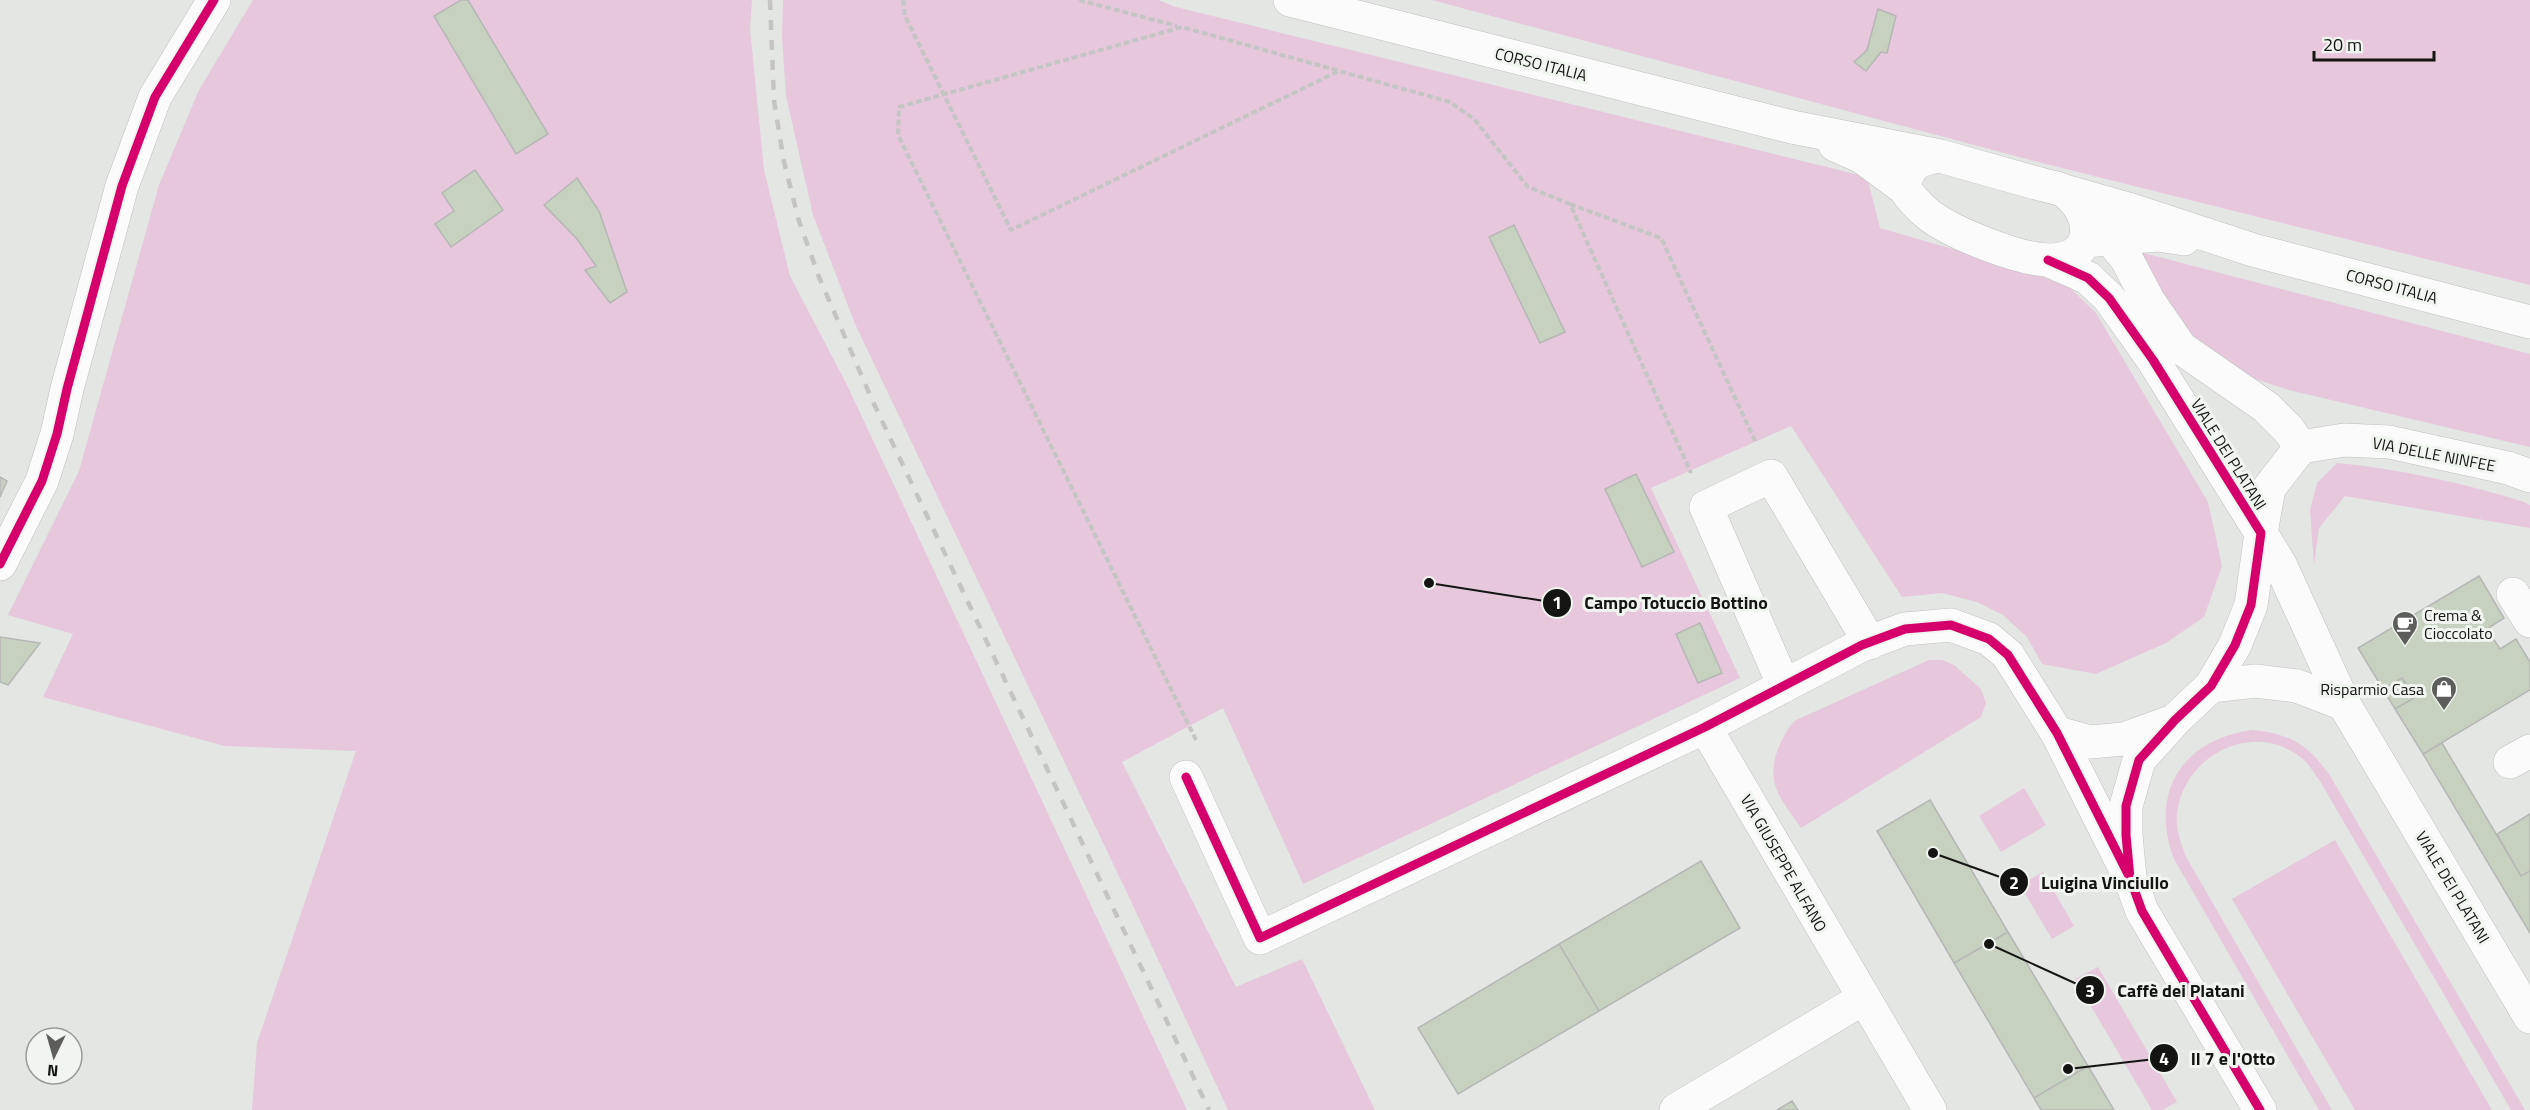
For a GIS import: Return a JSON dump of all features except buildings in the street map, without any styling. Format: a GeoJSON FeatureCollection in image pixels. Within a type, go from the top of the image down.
{"type":"FeatureCollection","features":[{"type":"Feature","properties":{"kind":"street"},"geometry":{"type":"LineString","coordinates":[[0,564],[42,481],[57,434],[122,186],[155,97],[214,0]]}},
{"type":"Feature","properties":{"kind":"street","name":"CORSO ITALIA"},"geometry":{"type":"LineString","coordinates":[[1290,0],[1791,127]]}},
{"type":"Feature","properties":{"kind":"street"},"geometry":{"type":"LineString","coordinates":[[1791,127],[1940,156],[2128,209],[2253,250]]}},
{"type":"Feature","properties":{"kind":"street","name":"VIALE DEI PLATANI"},"geometry":{"type":"LineString","coordinates":[[1791,127],[1862,157],[1904,189],[1930,216],[1955,231],[2014,253],[2048,260],[2088,278],[2109,298],[2152,360],[2280,564],[2344,704],[2530,1017]]}},
{"type":"Feature","properties":{"kind":"street"},"geometry":{"type":"LineString","coordinates":[[1904,189],[1907,171],[1921,159],[1940,156]]}},
{"type":"Feature","properties":{"kind":"street","name":"VIALE DEI PLATANI"},"geometry":{"type":"LineString","coordinates":[[2065,191],[2080,209],[2095,235],[2126,258],[2148,300],[2181,348],[2266,407],[2288,429],[2301,447]]}},
{"type":"Feature","properties":{"kind":"street"},"geometry":{"type":"LineString","coordinates":[[2048,260],[2073,254],[2095,235],[2158,235],[2253,250]]}},
{"type":"Feature","properties":{"kind":"street","name":"CORSO ITALIA"},"geometry":{"type":"LineString","coordinates":[[2253,250],[2530,322]]}},
{"type":"Feature","properties":{"kind":"street","name":"VIA DELLE NINFEE"},"geometry":{"type":"LineString","coordinates":[[2301,447],[2344,440],[2390,442],[2508,468],[2530,476]]}},
{"type":"Feature","properties":{"kind":"street"},"geometry":{"type":"LineString","coordinates":[[2261,532],[2268,488],[2301,447]]}},
{"type":"Feature","properties":{"kind":"street"},"geometry":{"type":"LineString","coordinates":[[1784,686],[1706,507],[1771,476],[1870,643]]}},
{"type":"Feature","properties":{"kind":"street"},"geometry":{"type":"LineString","coordinates":[[2227,481],[2268,488]]}},
{"type":"Feature","properties":{"kind":"street","name":"VIALE DEI PLATANI"},"geometry":{"type":"LineString","coordinates":[[2260,1110],[2142,911],[2130,878],[2126,806],[2139,760],[2175,720],[2211,686],[2235,645],[2251,605],[2261,532]]}},
{"type":"Feature","properties":{"kind":"street"},"geometry":{"type":"LineString","coordinates":[[1185,777],[1260,938],[1705,728],[1870,643],[1905,630],[1951,625],[1989,639],[2008,655],[2057,734],[2130,878]]}},
{"type":"Feature","properties":{"kind":"street"},"geometry":{"type":"LineString","coordinates":[[2211,686],[2255,681],[2297,686],[2344,704]]}},
{"type":"Feature","properties":{"kind":"street"},"geometry":{"type":"LineString","coordinates":[[2057,734],[2090,742],[2124,739],[2175,720]]}},
{"type":"Feature","properties":{"kind":"street","name":"VIA GIUSEPPE ALFANO"},"geometry":{"type":"LineString","coordinates":[[1705,728],[1930,1110]]}},
{"type":"Feature","properties":{"kind":"street"},"geometry":{"type":"LineString","coordinates":[[1676,1110],[1864,998]]}},
{"type":"Feature","properties":{"kind":"path"},"geometry":{"type":"LineString","coordinates":[[903,0],[905,16],[1011,230],[1340,71]]}},
{"type":"Feature","properties":{"kind":"path"},"geometry":{"type":"LineString","coordinates":[[1079,0],[1450,102],[1474,119],[1528,187],[1660,238],[1771,476]]}},
{"type":"Feature","properties":{"kind":"path"},"geometry":{"type":"LineString","coordinates":[[1180,27],[899,107],[898,135],[1198,743],[1185,777]]}},
{"type":"Feature","properties":{"kind":"path"},"geometry":{"type":"LineString","coordinates":[[1570,204],[1706,507]]}},
{"type":"Feature","properties":{"kind":"shaded area"},"geometry":{"type":"Polygon","coordinates":[[[253,0],[752,0],[750,29],[764,170],[790,276],[847,385],[1187,1110],[252,1110],[257,1043],[356,751],[225,746],[43,697],[73,634],[8,615],[79,471],[159,185],[199,90],[253,0]]]}},
{"type":"Feature","properties":{"kind":"shaded area"},"geometry":{"type":"Polygon","coordinates":[[[783,0],[1158,0],[1176,7],[1867,177],[1880,228],[2029,271],[2070,288],[2096,313],[2208,502],[2222,566],[2204,617],[2166,643],[2096,674],[2042,664],[2027,637],[2003,615],[1977,602],[1942,593],[1902,597],[1791,426],[1651,488],[1740,678],[1303,884],[1223,708],[1122,762],[1236,987],[1302,959],[1375,1110],[1228,1110],[1129,897],[855,324],[813,215],[786,96],[782,37],[783,0]]]}},
{"type":"Feature","properties":{"kind":"shaded area"},"geometry":{"type":"Polygon","coordinates":[[[1432,0],[2530,0],[2530,285],[2038,162],[1432,0]]]}},
{"type":"Feature","properties":{"kind":"shaded area"},"geometry":{"type":"Polygon","coordinates":[[[2140,252],[2530,354],[2530,447],[2289,390],[2234,372],[2199,344],[2172,310],[2140,252]]]}},
{"type":"Feature","properties":{"kind":"shaded area"},"geometry":{"type":"Polygon","coordinates":[[[2337,463],[2432,478],[2524,502],[2530,505],[2530,528],[2345,496],[2319,528],[2314,565],[2310,510],[2317,483],[2337,463]]]}},
{"type":"Feature","properties":{"kind":"shaded area"},"geometry":{"type":"Polygon","coordinates":[[[1929,660],[1942,660],[1954,665],[1981,689],[1986,703],[1981,717],[1801,828],[1776,788],[1773,770],[1780,744],[1794,721],[1929,660]]]}},
{"type":"Feature","properties":{"kind":"shaded area"},"geometry":{"type":"Polygon","coordinates":[[[2252,730],[2277,734],[2296,742],[2313,755],[2329,774],[2525,1110],[2511,1110],[2310,766],[2287,749],[2267,743],[2246,743],[2226,748],[2208,759],[2193,774],[2182,792],[2177,814],[2178,830],[2185,855],[2332,1110],[2319,1110],[2174,859],[2167,835],[2166,812],[2169,791],[2177,773],[2190,758],[2207,745],[2228,736],[2252,730]]]}},
{"type":"Feature","properties":{"kind":"shaded area"},"geometry":{"type":"Polygon","coordinates":[[[2024,788],[2046,825],[2001,852],[1979,816],[2024,788]]]}},
{"type":"Feature","properties":{"kind":"shaded area"},"geometry":{"type":"Polygon","coordinates":[[[2335,840],[2492,1110],[2355,1110],[2232,899],[2335,840]]]}},
{"type":"Feature","properties":{"kind":"shaded area"},"geometry":{"type":"Polygon","coordinates":[[[2043,872],[2074,926],[2052,939],[2020,885],[2043,872]]]}},
{"type":"Feature","properties":{"kind":"shaded area"},"geometry":{"type":"Polygon","coordinates":[[[2098,967],[2177,1102],[2162,1110],[2152,1110],[2075,979],[2098,967]]]}},
{"type":"Feature","properties":{"kind":"railway"},"geometry":{"type":"LineString","coordinates":[[770,0],[774,101],[784,162],[799,221],[819,277],[873,402],[1209,1110]]}},
{"type":"Feature","properties":{"kind":"cycle path"},"geometry":{"type":"LineString","coordinates":[[0,564],[42,481],[57,434],[122,186],[155,97],[214,0]]}},
{"type":"Feature","properties":{"kind":"cycle path"},"geometry":{"type":"LineString","coordinates":[[2048,260],[2088,278],[2109,298],[2153,360],[2261,533],[2251,605],[2235,645],[2211,686],[2175,720],[2139,760],[2126,806],[2130,878],[2142,911],[2260,1110]]}},
{"type":"Feature","properties":{"kind":"cycle path"},"geometry":{"type":"LineString","coordinates":[[1186,777],[1260,938],[1705,727],[1862,645],[1905,629],[1951,625],[1989,639],[2008,655],[2057,733],[2130,878]]}},
{"type":"Feature","properties":{"kind":"place","name":"Campo Totuccio Bottino"},"geometry":{"type":"Point","coordinates":[1429,583]}},
{"type":"Feature","properties":{"kind":"place","name":"Crema & Cioccolato"},"geometry":{"type":"Point","coordinates":[2405,647]}},
{"type":"Feature","properties":{"kind":"place","name":"Risparmio Casa"},"geometry":{"type":"Point","coordinates":[2444,712]}},
{"type":"Feature","properties":{"kind":"place","name":"Luigina Vinciullo"},"geometry":{"type":"Point","coordinates":[1933,853]}},
{"type":"Feature","properties":{"kind":"place","name":"Caffè dei Platani"},"geometry":{"type":"Point","coordinates":[1989,944]}},
{"type":"Feature","properties":{"kind":"place","name":"Il 7 e l'Otto"},"geometry":{"type":"Point","coordinates":[2068,1069]}}]}
